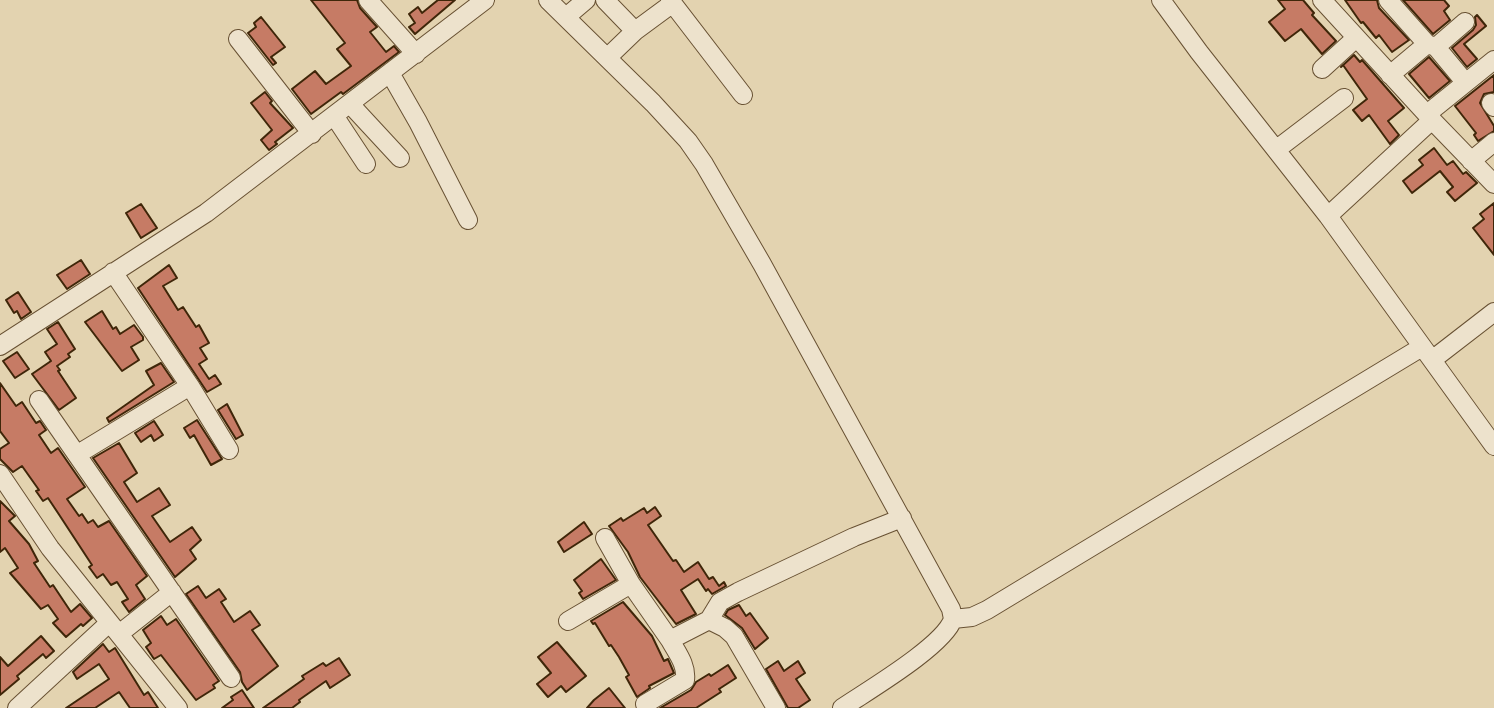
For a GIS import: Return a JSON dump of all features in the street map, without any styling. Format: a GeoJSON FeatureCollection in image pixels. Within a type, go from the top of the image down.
{"type":"FeatureCollection","features":[{"type":"Feature","properties":{"kind":"street"},"geometry":{"type":"LineString","coordinates":[[369,0],[416,54]]}},
{"type":"Feature","properties":{"kind":"street"},"geometry":{"type":"LineString","coordinates":[[0,346],[206,213],[485,0]]}},
{"type":"Feature","properties":{"kind":"street"},"geometry":{"type":"LineString","coordinates":[[548,0],[608,57],[688,141],[704,164],[951,609],[953,619],[948,629],[911,661],[842,708]]}},
{"type":"Feature","properties":{"kind":"street"},"geometry":{"type":"LineString","coordinates":[[566,17],[586,0]]}},
{"type":"Feature","properties":{"kind":"street"},"geometry":{"type":"LineString","coordinates":[[605,0],[635,31]]}},
{"type":"Feature","properties":{"kind":"street"},"geometry":{"type":"LineString","coordinates":[[1161,0],[1328,216],[1494,446]]}},
{"type":"Feature","properties":{"kind":"street"},"geometry":{"type":"LineString","coordinates":[[1322,0],[1494,184]]}},
{"type":"Feature","properties":{"kind":"street"},"geometry":{"type":"LineString","coordinates":[[1388,0],[1465,82]]}},
{"type":"Feature","properties":{"kind":"street"},"geometry":{"type":"LineString","coordinates":[[608,57],[635,31],[672,2],[743,95]]}},
{"type":"Feature","properties":{"kind":"street"},"geometry":{"type":"LineString","coordinates":[[1390,75],[1465,22]]}},
{"type":"Feature","properties":{"kind":"street"},"geometry":{"type":"LineString","coordinates":[[1322,69],[1356,38]]}},
{"type":"Feature","properties":{"kind":"street"},"geometry":{"type":"LineString","coordinates":[[238,39],[312,134]]}},
{"type":"Feature","properties":{"kind":"street"},"geometry":{"type":"LineString","coordinates":[[1328,216],[1465,82],[1494,60]]}},
{"type":"Feature","properties":{"kind":"street"},"geometry":{"type":"LineString","coordinates":[[390,73],[468,220]]}},
{"type":"Feature","properties":{"kind":"street"},"geometry":{"type":"LineString","coordinates":[[1277,149],[1343,98]]}},
{"type":"Feature","properties":{"kind":"street"},"geometry":{"type":"LineString","coordinates":[[350,104],[401,158]]}},
{"type":"Feature","properties":{"kind":"street"},"geometry":{"type":"LineString","coordinates":[[335,117],[366,164]]}},
{"type":"Feature","properties":{"kind":"street"},"geometry":{"type":"LineString","coordinates":[[1471,161],[1494,142]]}},
{"type":"Feature","properties":{"kind":"street"},"geometry":{"type":"LineString","coordinates":[[113,272],[190,386],[229,450]]}},
{"type":"Feature","properties":{"kind":"street"},"geometry":{"type":"LineString","coordinates":[[953,619],[972,617],[987,610],[1494,312]]}},
{"type":"Feature","properties":{"kind":"street"},"geometry":{"type":"LineString","coordinates":[[78,454],[190,386]]}},
{"type":"Feature","properties":{"kind":"street"},"geometry":{"type":"LineString","coordinates":[[39,400],[231,678]]}},
{"type":"Feature","properties":{"kind":"street"},"geometry":{"type":"LineString","coordinates":[[1,479],[50,548],[178,708]]}},
{"type":"Feature","properties":{"kind":"street"},"geometry":{"type":"LineString","coordinates":[[670,640],[709,620],[720,602],[738,592],[854,537],[902,518]]}},
{"type":"Feature","properties":{"kind":"street"},"geometry":{"type":"LineString","coordinates":[[605,538],[631,584],[670,640],[685,672],[685,680],[645,704]]}},
{"type":"Feature","properties":{"kind":"street"},"geometry":{"type":"LineString","coordinates":[[568,621],[631,584]]}},
{"type":"Feature","properties":{"kind":"street"},"geometry":{"type":"LineString","coordinates":[[18,708],[114,628],[172,592]]}},
{"type":"Feature","properties":{"kind":"street"},"geometry":{"type":"LineString","coordinates":[[709,620],[734,636],[776,708]]}},
{"type":"Feature","properties":{"kind":"building"},"geometry":{"type":"Polygon","coordinates":[[[311,0],[357,0],[360,8],[377,27],[370,32],[386,52],[394,46],[399,52],[311,114],[292,89],[315,71],[326,84],[351,66],[337,49],[345,43],[311,0]]]}},
{"type":"Feature","properties":{"kind":"building"},"geometry":{"type":"Polygon","coordinates":[[[438,0],[455,0],[415,34],[409,27],[415,23],[409,14],[418,7],[422,13],[438,0]]]}},
{"type":"Feature","properties":{"kind":"building"},"geometry":{"type":"Polygon","coordinates":[[[1278,0],[1303,0],[1314,13],[1312,15],[1336,41],[1322,54],[1301,29],[1285,41],[1269,22],[1285,9],[1278,0]]]}},
{"type":"Feature","properties":{"kind":"building"},"geometry":{"type":"Polygon","coordinates":[[[1345,0],[1377,0],[1379,8],[1409,40],[1392,52],[1379,35],[1376,38],[1363,22],[1361,23],[1345,0]]]}},
{"type":"Feature","properties":{"kind":"building"},"geometry":{"type":"Polygon","coordinates":[[[1403,0],[1444,0],[1449,6],[1444,11],[1450,20],[1433,34],[1403,0]]]}},
{"type":"Feature","properties":{"kind":"building"},"geometry":{"type":"Polygon","coordinates":[[[1477,15],[1486,26],[1464,44],[1477,59],[1467,67],[1452,48],[1473,30],[1477,15]]]}},
{"type":"Feature","properties":{"kind":"building"},"geometry":{"type":"Polygon","coordinates":[[[261,17],[285,47],[271,57],[276,63],[273,65],[248,33],[256,27],[254,23],[261,17]]]}},
{"type":"Feature","properties":{"kind":"building"},"geometry":{"type":"Polygon","coordinates":[[[1354,55],[1360,62],[1362,60],[1404,108],[1388,121],[1399,135],[1390,144],[1369,115],[1362,121],[1353,110],[1367,99],[1343,65],[1354,55]]]}},
{"type":"Feature","properties":{"kind":"building"},"geometry":{"type":"Polygon","coordinates":[[[1429,57],[1450,81],[1429,98],[1409,74],[1429,57]]]}},
{"type":"Feature","properties":{"kind":"building"},"geometry":{"type":"Polygon","coordinates":[[[1494,75],[1494,92],[1484,94],[1480,103],[1494,126],[1494,131],[1478,141],[1474,135],[1476,133],[1455,106],[1494,75]]]}},
{"type":"Feature","properties":{"kind":"building"},"geometry":{"type":"Polygon","coordinates":[[[265,92],[272,101],[270,103],[293,128],[269,150],[261,140],[272,130],[251,103],[265,92]]]}},
{"type":"Feature","properties":{"kind":"building"},"geometry":{"type":"Polygon","coordinates":[[[1434,148],[1447,165],[1453,161],[1463,174],[1466,172],[1477,183],[1455,201],[1447,192],[1453,187],[1440,171],[1412,193],[1403,181],[1423,165],[1419,160],[1434,148]]]}},
{"type":"Feature","properties":{"kind":"building"},"geometry":{"type":"Polygon","coordinates":[[[1494,203],[1494,255],[1473,228],[1484,219],[1480,214],[1494,203]]]}},
{"type":"Feature","properties":{"kind":"building"},"geometry":{"type":"Polygon","coordinates":[[[141,204],[157,228],[141,238],[126,213],[141,204]]]}},
{"type":"Feature","properties":{"kind":"building"},"geometry":{"type":"Polygon","coordinates":[[[81,260],[90,274],[67,289],[57,275],[81,260]]]}},
{"type":"Feature","properties":{"kind":"building"},"geometry":{"type":"Polygon","coordinates":[[[169,265],[177,278],[163,286],[178,310],[183,307],[196,327],[199,325],[209,343],[200,348],[207,359],[199,364],[209,379],[215,375],[221,384],[207,392],[138,288],[169,265]]]}},
{"type":"Feature","properties":{"kind":"building"},"geometry":{"type":"Polygon","coordinates":[[[18,292],[31,312],[21,319],[6,300],[18,292]]]}},
{"type":"Feature","properties":{"kind":"building"},"geometry":{"type":"Polygon","coordinates":[[[102,311],[113,329],[116,327],[120,334],[134,325],[143,337],[143,340],[131,347],[139,360],[122,371],[85,322],[102,311]]]}},
{"type":"Feature","properties":{"kind":"building"},"geometry":{"type":"Polygon","coordinates":[[[58,322],[75,349],[68,354],[70,357],[57,366],[60,370],[58,371],[76,398],[59,410],[32,374],[51,361],[45,352],[57,344],[47,329],[58,322]]]}},
{"type":"Feature","properties":{"kind":"building"},"geometry":{"type":"Polygon","coordinates":[[[17,352],[29,369],[15,378],[3,361],[17,352]]]}},
{"type":"Feature","properties":{"kind":"building"},"geometry":{"type":"Polygon","coordinates":[[[161,363],[174,382],[109,422],[107,418],[154,385],[146,371],[161,363]]]}},
{"type":"Feature","properties":{"kind":"building"},"geometry":{"type":"Polygon","coordinates":[[[0,383],[16,406],[22,402],[36,423],[40,421],[46,430],[39,435],[51,453],[58,448],[85,487],[67,499],[79,516],[82,514],[88,523],[93,520],[98,527],[109,521],[147,576],[136,585],[145,599],[129,612],[122,602],[128,599],[117,582],[111,585],[103,574],[97,578],[89,567],[92,565],[48,498],[43,501],[36,491],[39,490],[22,466],[13,472],[0,459],[0,449],[9,443],[0,431],[0,383]]]}},
{"type":"Feature","properties":{"kind":"building"},"geometry":{"type":"Polygon","coordinates":[[[227,404],[243,435],[236,439],[218,410],[227,404]]]}},
{"type":"Feature","properties":{"kind":"building"},"geometry":{"type":"Polygon","coordinates":[[[197,420],[222,459],[211,465],[194,435],[190,438],[184,428],[197,420]]]}},
{"type":"Feature","properties":{"kind":"building"},"geometry":{"type":"Polygon","coordinates":[[[154,421],[163,435],[154,441],[151,435],[141,442],[135,433],[154,421]]]}},
{"type":"Feature","properties":{"kind":"building"},"geometry":{"type":"Polygon","coordinates":[[[119,443],[137,473],[124,482],[137,502],[159,488],[170,505],[152,516],[170,542],[192,527],[201,540],[190,550],[196,559],[175,577],[93,458],[119,443]]]}},
{"type":"Feature","properties":{"kind":"building"},"geometry":{"type":"Polygon","coordinates":[[[0,501],[15,516],[9,521],[29,544],[38,561],[34,563],[50,587],[53,585],[71,612],[80,604],[92,618],[66,637],[53,623],[58,619],[48,605],[41,609],[10,573],[18,568],[5,548],[0,552],[0,501]]]}},
{"type":"Feature","properties":{"kind":"building"},"geometry":{"type":"Polygon","coordinates":[[[655,507],[661,516],[648,525],[673,561],[676,560],[684,572],[698,562],[709,579],[713,577],[719,586],[724,582],[726,586],[712,594],[708,589],[706,591],[698,579],[681,590],[696,614],[676,624],[640,577],[628,552],[609,526],[644,508],[647,513],[655,507]]]}},
{"type":"Feature","properties":{"kind":"building"},"geometry":{"type":"Polygon","coordinates":[[[584,522],[592,534],[564,552],[558,542],[584,522]]]}},
{"type":"Feature","properties":{"kind":"building"},"geometry":{"type":"Polygon","coordinates":[[[601,559],[616,580],[583,599],[579,593],[582,591],[574,580],[601,559]]]}},
{"type":"Feature","properties":{"kind":"building"},"geometry":{"type":"Polygon","coordinates":[[[198,586],[206,598],[219,589],[226,599],[221,602],[234,622],[250,611],[260,625],[252,630],[278,666],[247,690],[240,672],[186,594],[198,586]]]}},
{"type":"Feature","properties":{"kind":"building"},"geometry":{"type":"Polygon","coordinates":[[[623,602],[652,636],[664,661],[668,659],[674,673],[649,686],[650,688],[637,697],[619,657],[591,621],[623,602]]]}},
{"type":"Feature","properties":{"kind":"building"},"geometry":{"type":"Polygon","coordinates":[[[739,605],[746,616],[750,613],[768,638],[755,649],[742,628],[725,615],[728,610],[739,605]]]}},
{"type":"Feature","properties":{"kind":"building"},"geometry":{"type":"Polygon","coordinates":[[[161,616],[167,625],[176,619],[219,681],[213,685],[215,688],[196,700],[161,655],[154,659],[146,647],[151,643],[143,630],[161,616]]]}},
{"type":"Feature","properties":{"kind":"building"},"geometry":{"type":"Polygon","coordinates":[[[41,636],[54,651],[46,658],[43,654],[0,695],[0,657],[8,666],[41,636]]]}},
{"type":"Feature","properties":{"kind":"building"},"geometry":{"type":"Polygon","coordinates":[[[557,642],[586,676],[566,692],[561,686],[548,697],[537,684],[551,673],[538,657],[557,642]]]}},
{"type":"Feature","properties":{"kind":"building"},"geometry":{"type":"Polygon","coordinates":[[[103,644],[109,652],[115,648],[144,695],[148,692],[158,708],[130,708],[119,692],[95,708],[66,708],[109,679],[99,664],[77,679],[73,672],[103,644]]]}},
{"type":"Feature","properties":{"kind":"building"},"geometry":{"type":"Polygon","coordinates":[[[339,658],[350,675],[330,688],[326,681],[292,708],[263,708],[304,679],[302,676],[323,663],[326,666],[339,658]]]}},
{"type":"Feature","properties":{"kind":"building"},"geometry":{"type":"Polygon","coordinates":[[[778,661],[784,671],[798,661],[805,673],[796,679],[810,700],[798,708],[788,708],[766,669],[778,661]]]}},
{"type":"Feature","properties":{"kind":"building"},"geometry":{"type":"Polygon","coordinates":[[[728,665],[736,678],[719,689],[721,692],[696,708],[660,708],[691,690],[696,682],[728,665]]]}},
{"type":"Feature","properties":{"kind":"building"},"geometry":{"type":"Polygon","coordinates":[[[609,688],[625,708],[587,708],[594,700],[609,688]]]}},
{"type":"Feature","properties":{"kind":"building"},"geometry":{"type":"Polygon","coordinates":[[[242,690],[254,708],[222,708],[233,700],[231,697],[242,690]]]}}]}
